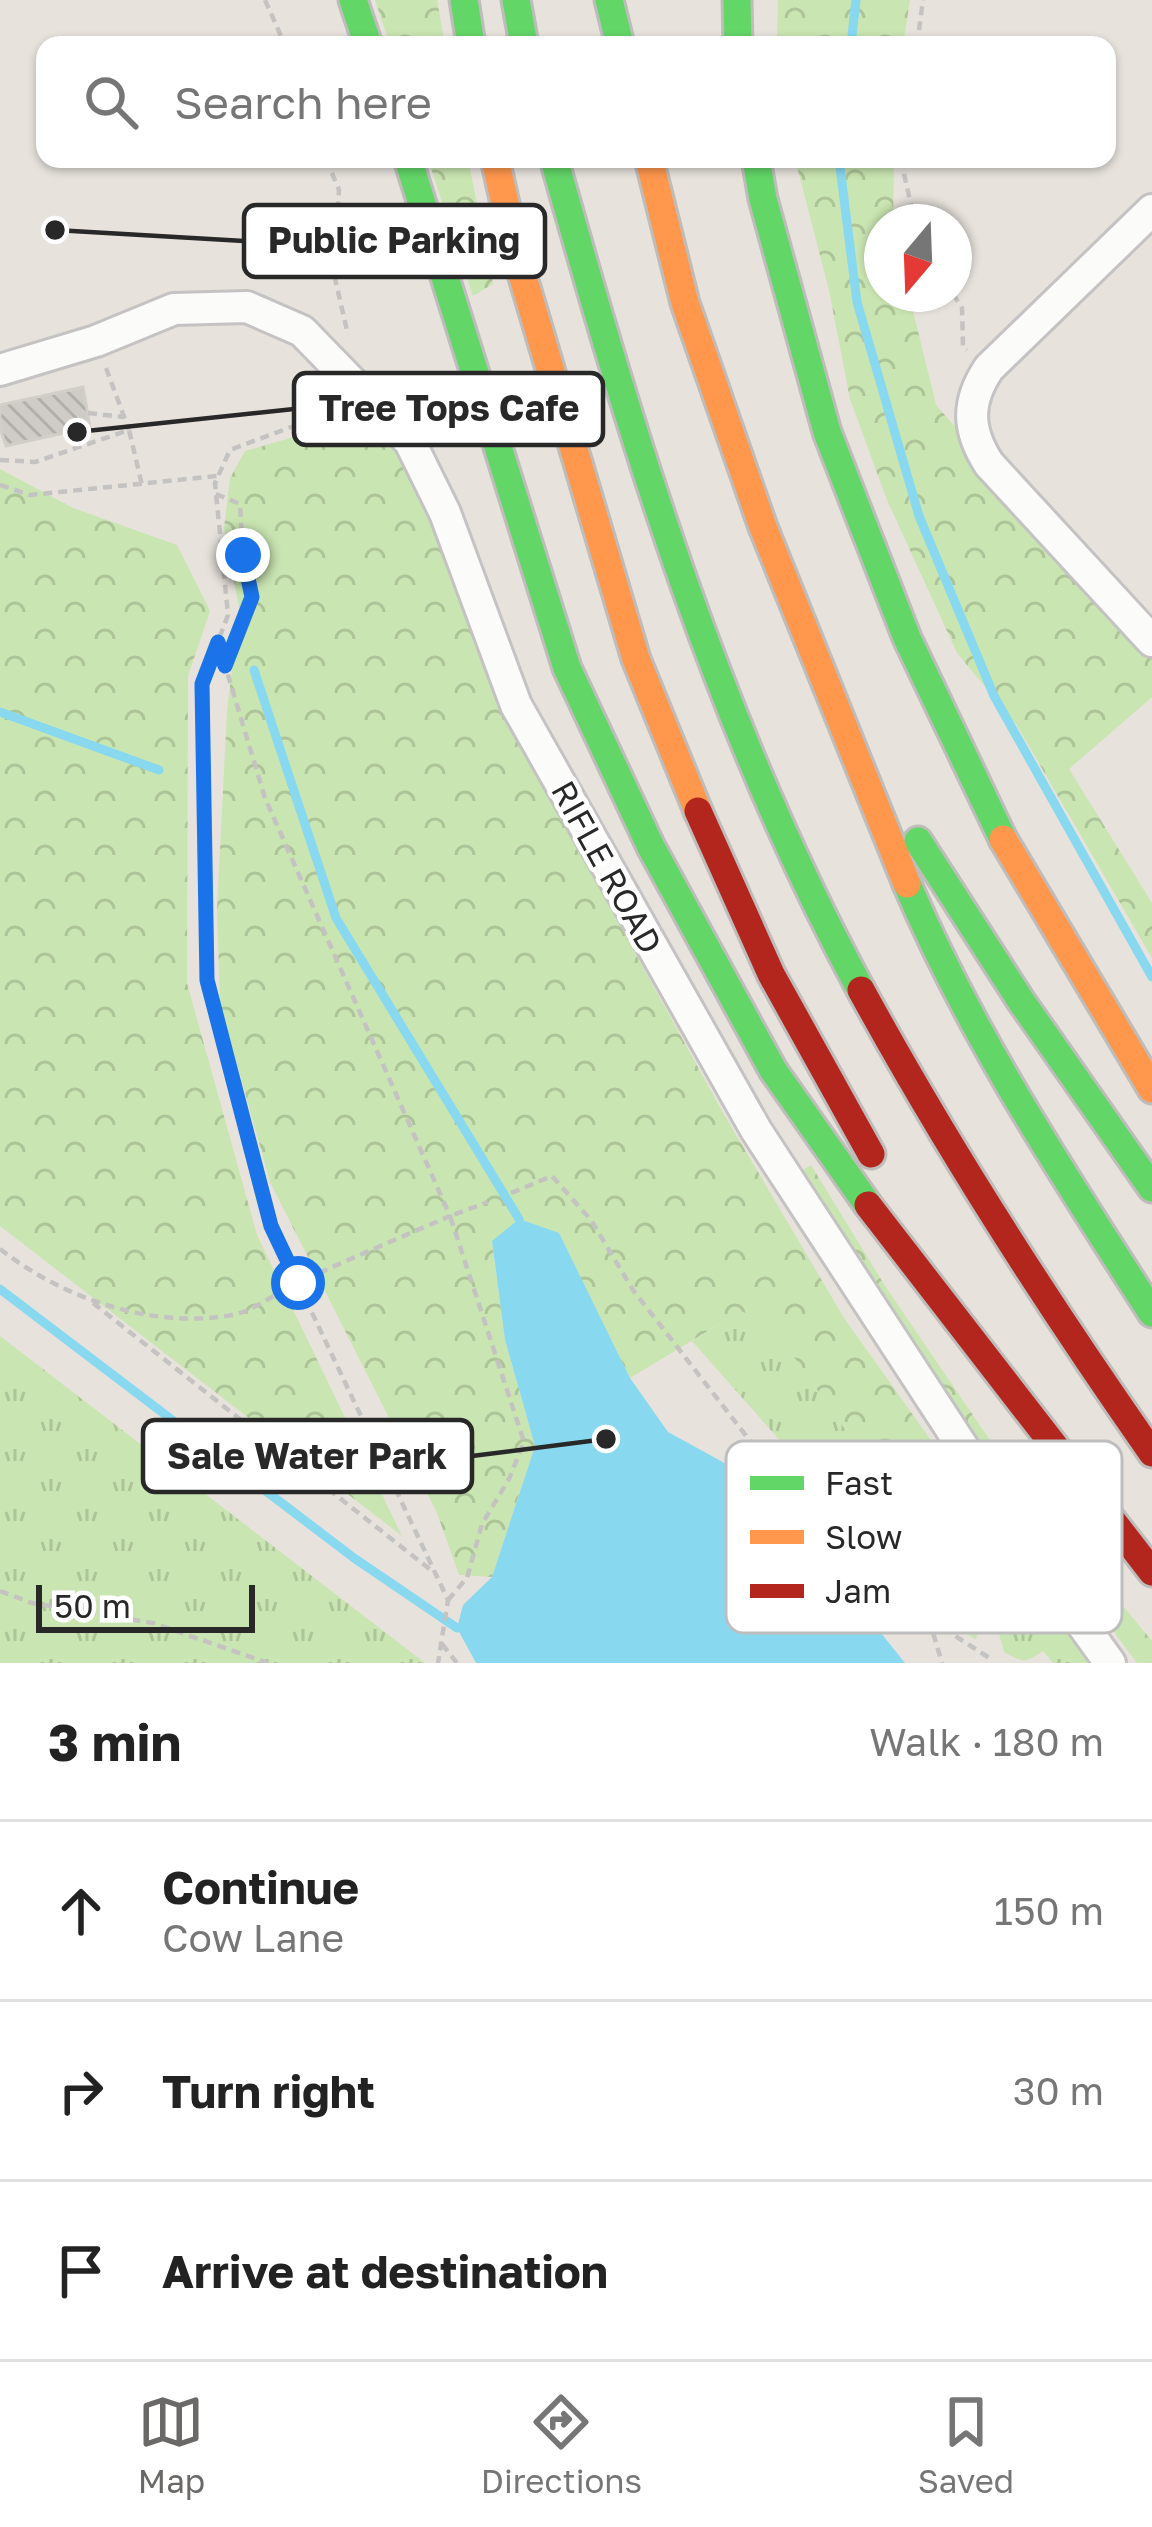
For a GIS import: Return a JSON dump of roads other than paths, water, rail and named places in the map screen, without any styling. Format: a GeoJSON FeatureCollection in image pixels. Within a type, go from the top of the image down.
{"type":"FeatureCollection","features":[{"type":"Feature","properties":{"kind":"highway"},"geometry":{"type":"LineString","coordinates":[[352,0],[365,36]]}},
{"type":"Feature","properties":{"kind":"highway"},"geometry":{"type":"LineString","coordinates":[[464,0],[470,36]]}},
{"type":"Feature","properties":{"kind":"highway"},"geometry":{"type":"LineString","coordinates":[[516,0],[522,36]]}},
{"type":"Feature","properties":{"kind":"highway"},"geometry":{"type":"LineString","coordinates":[[609,0],[618,36]]}},
{"type":"Feature","properties":{"kind":"highway"},"geometry":{"type":"LineString","coordinates":[[737,0],[738,36]]}},
{"type":"Feature","properties":{"kind":"highway"},"geometry":{"type":"LineString","coordinates":[[411,168],[567,668],[651,847],[772,1070],[886,1229],[1053,1441]]}},
{"type":"Feature","properties":{"kind":"highway"},"geometry":{"type":"LineString","coordinates":[[497,168],[517,256],[636,659],[730,890],[853,1124],[1035,1417]]}},
{"type":"Feature","properties":{"kind":"highway"},"geometry":{"type":"LineString","coordinates":[[651,168],[685,303],[764,527],[931,940],[1004,1081],[1152,1313]]}},
{"type":"Feature","properties":{"kind":"highway"},"geometry":{"type":"LineString","coordinates":[[758,168],[827,432],[907,638],[1010,853],[1152,1089]]}},
{"type":"Feature","properties":{"kind":"highway"},"geometry":{"type":"LineString","coordinates":[[557,169],[584,368]]}},
{"type":"Feature","properties":{"kind":"highway"},"geometry":{"type":"LineString","coordinates":[[557,169],[635,449],[706,650],[795,859],[895,1058],[1094,1371],[1152,1453]]}},
{"type":"Feature","properties":{"kind":"highway"},"geometry":{"type":"LineString","coordinates":[[672,671],[819,1058]]}},
{"type":"Feature","properties":{"kind":"highway"},"geometry":{"type":"LineString","coordinates":[[835,712],[1021,1001],[1152,1187]]}},
{"type":"Feature","properties":{"kind":"highway"},"geometry":{"type":"LineString","coordinates":[[1122,1532],[1152,1572]]}},
{"type":"Feature","properties":{"kind":"street"},"geometry":{"type":"LineString","coordinates":[[1152,209],[989,368],[973,399],[970,420],[974,441],[989,464],[1152,641]]}},
{"type":"Feature","properties":{"kind":"street","name":"RIFLE ROAD"},"geometry":{"type":"LineString","coordinates":[[0,370],[96,341],[174,309],[247,307],[302,331],[360,386],[410,442],[446,513],[516,705],[756,1130],[959,1441]]}},
{"type":"Feature","properties":{"kind":"street","name":"RIFLE ROAD"},"geometry":{"type":"LineString","coordinates":[[1088,1633],[1110,1663]]}},
{"type":"Feature","properties":{"kind":"water"},"geometry":{"type":"Polygon","coordinates":[[[519,1219],[559,1233],[630,1378],[668,1432],[726,1464],[726,1633],[881,1633],[905,1663],[476,1663],[457,1628],[463,1605],[492,1577],[535,1446],[505,1340],[492,1241],[519,1219]]]}},
{"type":"Feature","properties":{"kind":"waterway"},"geometry":{"type":"LineString","coordinates":[[852,36],[856,0]]}},
{"type":"Feature","properties":{"kind":"waterway"},"geometry":{"type":"LineString","coordinates":[[840,168],[857,302],[919,516],[994,696],[1152,977]]}},
{"type":"Feature","properties":{"kind":"waterway"},"geometry":{"type":"LineString","coordinates":[[254,670],[336,918],[519,1219]]}},
{"type":"Feature","properties":{"kind":"waterway"},"geometry":{"type":"LineString","coordinates":[[0,712],[159,770]]}},
{"type":"Feature","properties":{"kind":"waterway"},"geometry":{"type":"LineString","coordinates":[[0,1289],[354,1558],[457,1628]]}},
{"type":"Feature","properties":{"kind":"place","name":"Public Parking"},"geometry":{"type":"Point","coordinates":[55,230]}},
{"type":"Feature","properties":{"kind":"place","name":"Tree Tops Cafe"},"geometry":{"type":"Point","coordinates":[77,432]}},
{"type":"Feature","properties":{"kind":"place","name":"Sale Water Park"},"geometry":{"type":"Point","coordinates":[606,1439]}}]}
